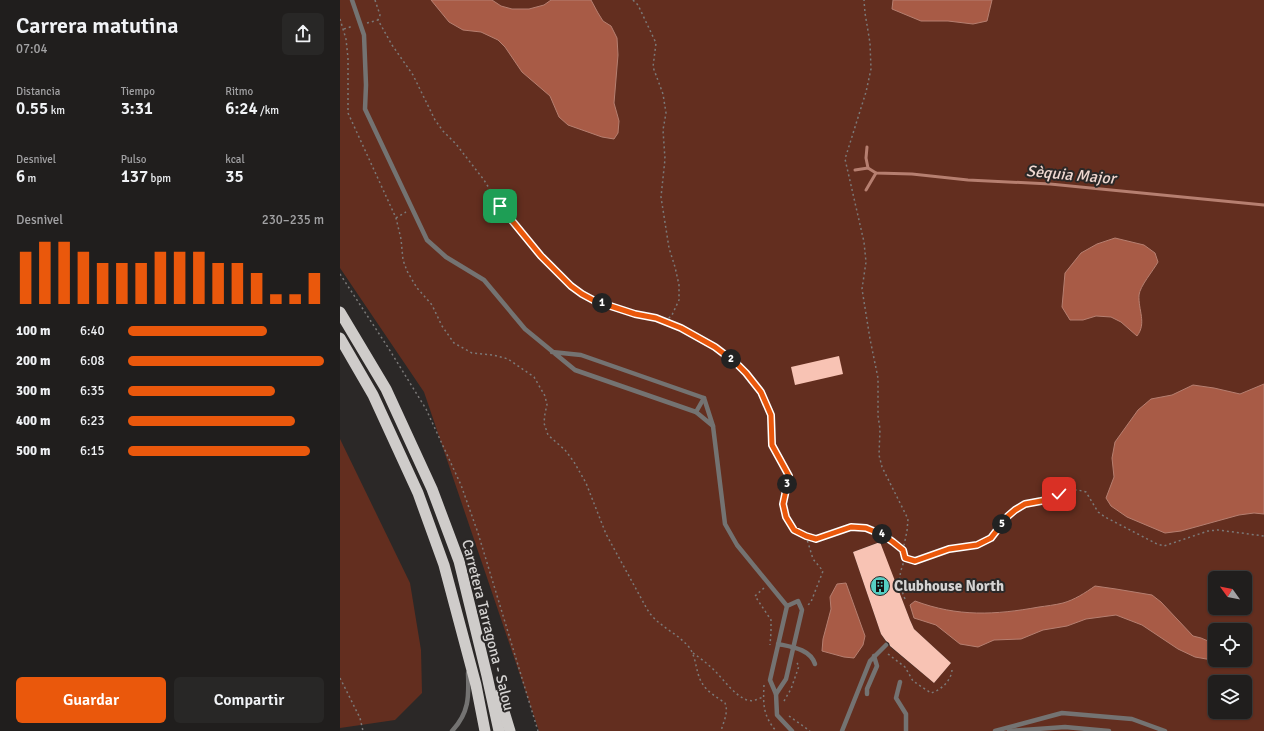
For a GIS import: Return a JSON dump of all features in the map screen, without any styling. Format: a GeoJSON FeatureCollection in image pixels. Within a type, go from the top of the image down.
{"type":"FeatureCollection","features":[{"type":"Feature","properties":{"kind":"highway","name":"Carretera Tarragona - Salou"},"geometry":{"type":"LineString","coordinates":[[340,312],[386,389],[432,489],[459,561],[499,731]]}},
{"type":"Feature","properties":{"kind":"highway","name":"Carretera Tarragona - Salou"},"geometry":{"type":"LineString","coordinates":[[340,338],[373,395],[418,493],[444,565],[468,652],[486,731]]}},
{"type":"Feature","properties":{"kind":"highway"},"geometry":{"type":"LineString","coordinates":[[474,622],[487,646],[501,704],[510,731]]}},
{"type":"Feature","properties":{"kind":"lane"},"geometry":{"type":"LineString","coordinates":[[352,0],[364,35],[366,85],[365,109],[427,240],[446,257],[484,280],[525,329],[575,370],[696,412],[713,426]]}},
{"type":"Feature","properties":{"kind":"lane"},"geometry":{"type":"LineString","coordinates":[[552,352],[581,355],[704,398]]}},
{"type":"Feature","properties":{"kind":"lane"},"geometry":{"type":"LineString","coordinates":[[696,412],[704,398]]}},
{"type":"Feature","properties":{"kind":"lane"},"geometry":{"type":"LineString","coordinates":[[704,398],[713,426],[725,524],[737,545],[787,606]]}},
{"type":"Feature","properties":{"kind":"lane"},"geometry":{"type":"LineString","coordinates":[[776,694],[786,679],[802,610],[798,601],[787,606]]}},
{"type":"Feature","properties":{"kind":"lane"},"geometry":{"type":"LineString","coordinates":[[787,606],[770,680],[776,694],[778,715],[792,731]]}},
{"type":"Feature","properties":{"kind":"lane"},"geometry":{"type":"LineString","coordinates":[[778,644],[802,650],[813,659],[815,664]]}},
{"type":"Feature","properties":{"kind":"lane"},"geometry":{"type":"LineString","coordinates":[[842,731],[870,661],[886,645]]}},
{"type":"Feature","properties":{"kind":"lane"},"geometry":{"type":"LineString","coordinates":[[452,731],[465,714],[469,695],[468,652]]}},
{"type":"Feature","properties":{"kind":"lane"},"geometry":{"type":"LineString","coordinates":[[866,694],[877,666],[874,656]]}},
{"type":"Feature","properties":{"kind":"lane"},"geometry":{"type":"LineString","coordinates":[[900,682],[896,698],[906,714],[906,731]]}},
{"type":"Feature","properties":{"kind":"lane"},"geometry":{"type":"LineString","coordinates":[[995,731],[1062,713],[1132,719],[1165,731]]}},
{"type":"Feature","properties":{"kind":"lane"},"geometry":{"type":"LineString","coordinates":[[1008,731],[1065,727],[1109,731]]}},
{"type":"Feature","properties":{"kind":"path"},"geometry":{"type":"LineString","coordinates":[[375,0],[380,15],[378,20],[392,45],[413,75],[436,120],[484,180],[500,206],[541,256],[571,286],[595,301],[681,328],[715,347],[736,363],[746,373],[761,392],[771,415],[772,445],[789,476],[783,504],[786,517],[794,530],[816,539],[851,527],[866,528],[883,535],[903,550]]}},
{"type":"Feature","properties":{"kind":"path"},"geometry":{"type":"LineString","coordinates":[[634,0],[638,5],[656,43],[653,67],[663,94],[666,113],[663,144],[665,159],[661,197],[668,248],[675,267],[679,285],[679,300],[672,315],[665,322]]}},
{"type":"Feature","properties":{"kind":"path"},"geometry":{"type":"LineString","coordinates":[[864,0],[870,43],[871,68],[866,92],[845,159],[864,242],[866,262],[862,288],[868,332],[878,378],[878,416],[880,429],[879,455],[882,467],[908,519],[903,550],[905,558],[899,577],[900,587],[905,599]]}},
{"type":"Feature","properties":{"kind":"path"},"geometry":{"type":"LineString","coordinates":[[340,19],[344,29],[348,58],[348,113],[396,218],[401,239],[403,260],[407,271],[417,288],[432,305],[442,326],[454,343],[472,353],[493,355],[508,359],[534,377],[545,396],[547,405],[544,423],[548,435],[565,450],[586,483],[606,534],[650,615],[689,647],[702,685],[725,703],[727,707],[721,731]]}},
{"type":"Feature","properties":{"kind":"path"},"geometry":{"type":"LineString","coordinates":[[344,29],[378,20]]}},
{"type":"Feature","properties":{"kind":"path"},"geometry":{"type":"LineString","coordinates":[[396,218],[412,209]]}},
{"type":"Feature","properties":{"kind":"path"},"geometry":{"type":"LineString","coordinates":[[340,274],[426,409],[461,485],[478,533],[538,731]]}},
{"type":"Feature","properties":{"kind":"path"},"geometry":{"type":"LineString","coordinates":[[905,558],[915,561],[949,549],[977,545],[991,538],[1008,516],[1025,504],[1052,499],[1069,490],[1086,492],[1098,512],[1105,517],[1157,544],[1164,546],[1208,531],[1218,530],[1264,536]]}},
{"type":"Feature","properties":{"kind":"path"},"geometry":{"type":"LineString","coordinates":[[802,610],[811,602],[823,571],[813,559],[806,536]]}},
{"type":"Feature","properties":{"kind":"path"},"geometry":{"type":"LineString","coordinates":[[769,584],[755,596],[771,620],[769,649]]}},
{"type":"Feature","properties":{"kind":"path"},"geometry":{"type":"LineString","coordinates":[[886,645],[887,653],[905,667],[913,681],[931,693],[939,690],[951,676],[952,670]]}},
{"type":"Feature","properties":{"kind":"path"},"geometry":{"type":"LineString","coordinates":[[691,652],[714,669],[728,685],[748,700],[763,697]]}},
{"type":"Feature","properties":{"kind":"path"},"geometry":{"type":"LineString","coordinates":[[783,705],[784,700],[791,689],[799,666],[792,654]]}},
{"type":"Feature","properties":{"kind":"path"},"geometry":{"type":"LineString","coordinates":[[340,678],[360,718],[363,731]]}},
{"type":"Feature","properties":{"kind":"path"},"geometry":{"type":"LineString","coordinates":[[764,682],[763,697],[765,714],[769,723],[776,731]]}},
{"type":"Feature","properties":{"kind":"path"},"geometry":{"type":"LineString","coordinates":[[789,716],[810,731]]}},
{"type":"Feature","properties":{"kind":"shaded area"},"geometry":{"type":"Polygon","coordinates":[[[340,0],[1264,0],[1264,731],[539,731],[424,392],[340,268],[340,0]],[[879,542],[853,552],[881,634],[888,645],[934,683],[951,663],[914,629],[879,542]]]}},
{"type":"Feature","properties":{"kind":"shaded area"},"geometry":{"type":"Polygon","coordinates":[[[431,0],[492,0],[501,6],[512,9],[529,9],[544,5],[551,0],[591,0],[603,21],[611,26],[617,38],[618,55],[614,103],[619,121],[618,133],[614,139],[602,137],[568,125],[559,117],[550,96],[522,72],[505,47],[498,40],[481,32],[463,30],[449,22],[431,0]]]}},
{"type":"Feature","properties":{"kind":"shaded area"},"geometry":{"type":"Polygon","coordinates":[[[893,0],[992,0],[987,21],[973,24],[948,21],[921,21],[892,9],[893,0]]]}},
{"type":"Feature","properties":{"kind":"shaded area"},"geometry":{"type":"Polygon","coordinates":[[[1115,238],[1144,245],[1155,253],[1158,262],[1140,291],[1139,301],[1142,321],[1140,331],[1137,336],[1121,322],[1111,317],[1096,316],[1083,320],[1070,320],[1062,307],[1065,273],[1081,253],[1097,244],[1115,238]]]}},
{"type":"Feature","properties":{"kind":"shaded area"},"geometry":{"type":"Polygon","coordinates":[[[1264,384],[1264,514],[1254,513],[1239,515],[1181,531],[1165,533],[1127,517],[1111,506],[1106,498],[1114,477],[1112,458],[1115,442],[1138,410],[1151,399],[1172,395],[1193,385],[1240,394],[1264,384]]]}},
{"type":"Feature","properties":{"kind":"shaded area"},"geometry":{"type":"Polygon","coordinates":[[[340,439],[410,583],[421,650],[422,693],[395,720],[340,728],[340,439]]]}},
{"type":"Feature","properties":{"kind":"shaded area"},"geometry":{"type":"Polygon","coordinates":[[[846,583],[865,636],[863,645],[854,658],[822,651],[823,639],[831,609],[830,597],[837,584],[846,583]]]}},
{"type":"Feature","properties":{"kind":"shaded area"},"geometry":{"type":"Polygon","coordinates":[[[1095,586],[1152,595],[1161,602],[1193,636],[1208,641],[1208,659],[1195,657],[1178,649],[1142,625],[1116,615],[1086,619],[1067,626],[1043,630],[1021,639],[994,640],[978,647],[960,644],[936,625],[914,618],[910,605],[915,601],[946,610],[992,613],[1063,603],[1079,596],[1095,586]]]}},
{"type":"Feature","properties":{"kind":"building"},"geometry":{"type":"Polygon","coordinates":[[[839,356],[843,374],[795,385],[791,367],[839,356]]]}},
{"type":"Feature","properties":{"kind":"building","name":"Clubhouse North"},"geometry":{"type":"Polygon","coordinates":[[[880,542],[914,629],[951,663],[934,683],[890,646],[881,634],[853,552],[880,542]]]}},
{"type":"Feature","properties":{"kind":"waterway","name":"Sèquia Major"},"geometry":{"type":"LineString","coordinates":[[867,147],[866,158],[868,168],[876,173],[912,174],[968,180],[1050,184],[1264,205]]}},
{"type":"Feature","properties":{"kind":"waterway","name":"Sèquia Major"},"geometry":{"type":"LineString","coordinates":[[855,170],[868,168]]}},
{"type":"Feature","properties":{"kind":"waterway","name":"Sèquia Major"},"geometry":{"type":"LineString","coordinates":[[866,190],[876,173]]}},
{"type":"Feature","properties":{"kind":"place","name":"Clubhouse North"},"geometry":{"type":"Point","coordinates":[880,586]}},
{"type":"Feature","properties":{"kind":"route"},"geometry":{"type":"LineString","coordinates":[[500,206],[541,256],[571,286],[582,294],[595,301],[635,314],[656,318],[681,328],[715,347],[736,363],[746,373],[761,392],[771,415],[772,445],[786,468],[789,476],[783,504],[786,517],[794,530],[816,539],[851,527],[866,528],[883,535],[903,550],[905,558],[915,561],[931,554],[949,549],[977,545],[984,542],[991,538],[1008,516],[1015,510],[1025,504],[1052,499],[1059,494]]}}]}
